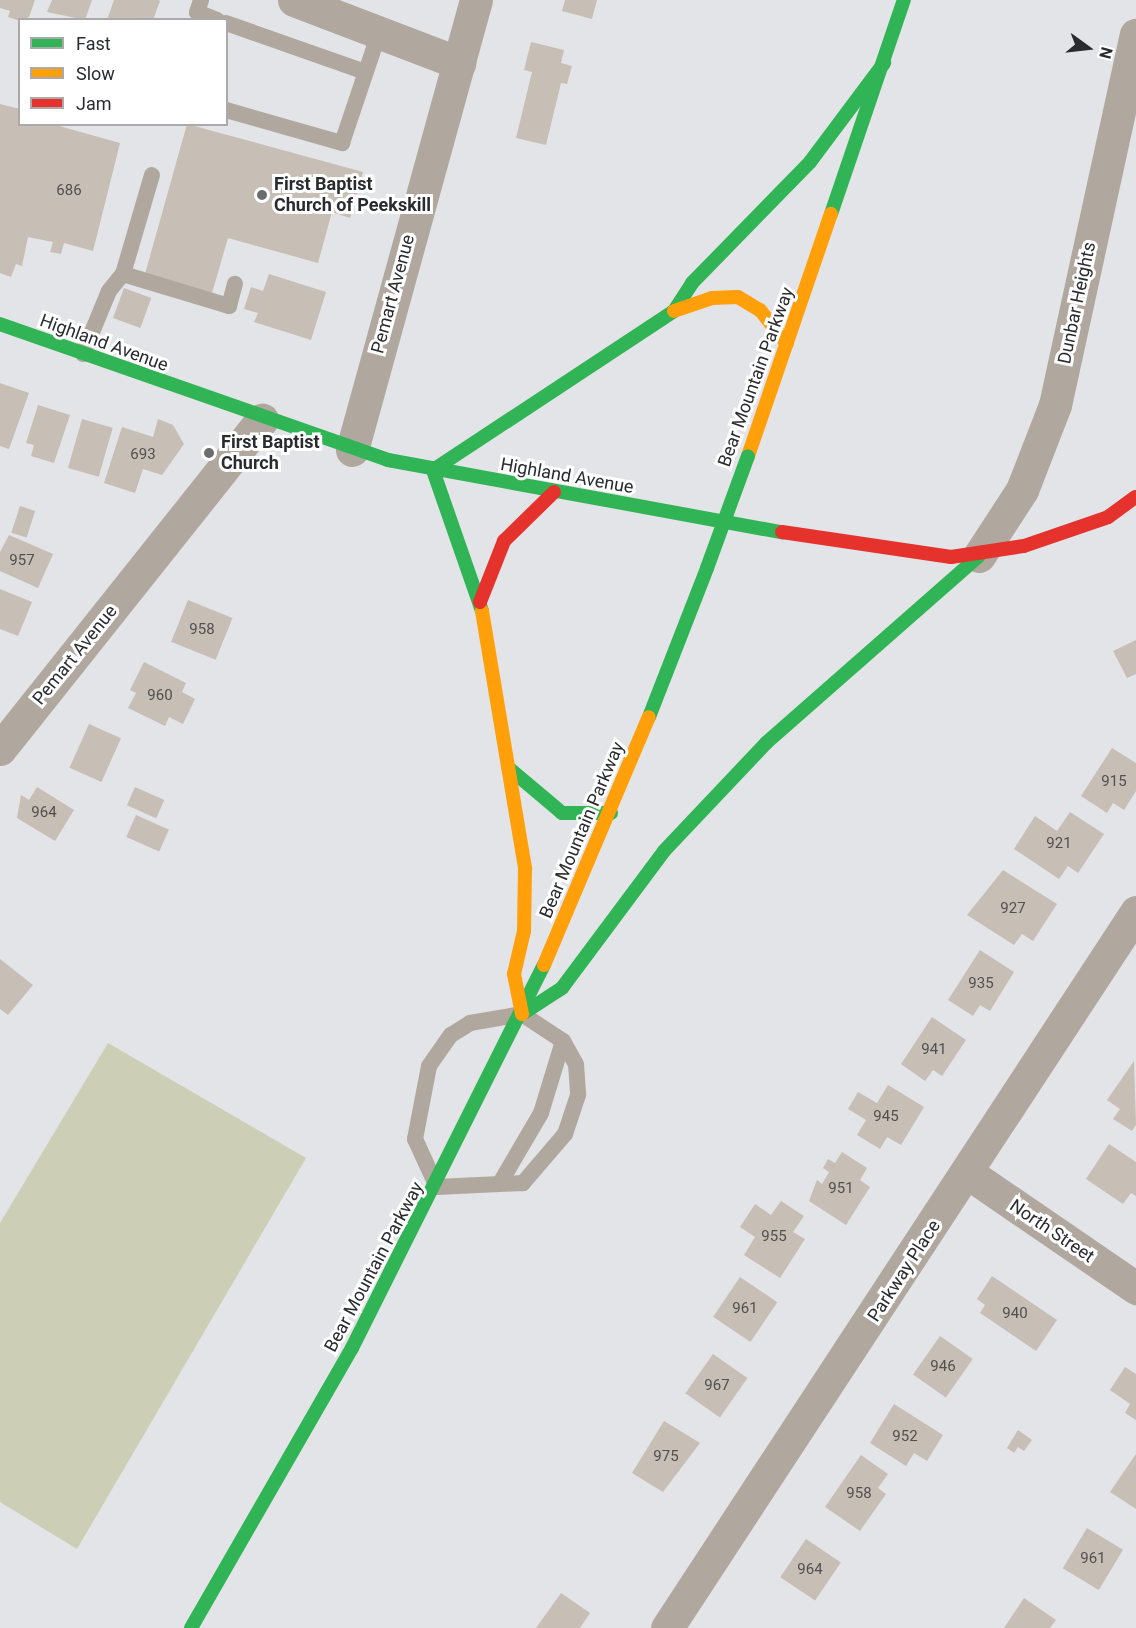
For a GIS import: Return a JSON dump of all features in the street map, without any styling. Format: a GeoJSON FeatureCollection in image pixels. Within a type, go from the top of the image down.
{"type":"FeatureCollection","features":[{"type":"Feature","properties":{"kind":"main road","name":"Bear Mountain Parkway"},"geometry":{"type":"LineString","coordinates":[[191,1628],[296,1448],[437,1186],[522,1014],[610,813],[706,568],[788,344],[904,0]]}},
{"type":"Feature","properties":{"kind":"main road"},"geometry":{"type":"LineString","coordinates":[[674,311],[692,283],[810,162],[884,63]]}},
{"type":"Feature","properties":{"kind":"main road"},"geometry":{"type":"LineString","coordinates":[[788,344],[760,310],[738,297],[712,298],[674,311],[433,470],[480,602],[510,769],[510,798],[525,869],[524,931],[514,974],[522,1014],[562,988],[664,851],[766,743],[979,555]]}},
{"type":"Feature","properties":{"kind":"main road","name":"Highland Avenue"},"geometry":{"type":"LineString","coordinates":[[0,324],[262,420],[352,450],[433,470],[895,553],[979,555],[1068,534],[1122,518],[1136,497]]}},
{"type":"Feature","properties":{"kind":"main road"},"geometry":{"type":"LineString","coordinates":[[480,602],[504,541],[554,492]]}},
{"type":"Feature","properties":{"kind":"main road"},"geometry":{"type":"LineString","coordinates":[[510,769],[562,813],[610,813]]}},
{"type":"Feature","properties":{"kind":"street"},"geometry":{"type":"LineString","coordinates":[[294,0],[459,63]]}},
{"type":"Feature","properties":{"kind":"street","name":"Pemart Avenue"},"geometry":{"type":"LineString","coordinates":[[352,450],[476,0]]}},
{"type":"Feature","properties":{"kind":"street","name":"Dunbar Heights"},"geometry":{"type":"LineString","coordinates":[[979,555],[1022,490],[1055,405],[1136,35]]}},
{"type":"Feature","properties":{"kind":"street","name":"Pemart Avenue"},"geometry":{"type":"LineString","coordinates":[[0,749],[262,420]]}},
{"type":"Feature","properties":{"kind":"street","name":"Parkway Place"},"geometry":{"type":"LineString","coordinates":[[668,1628],[968,1173],[1136,912]]}},
{"type":"Feature","properties":{"kind":"street","name":"North Street"},"geometry":{"type":"LineString","coordinates":[[968,1173],[1136,1288]]}},
{"type":"Feature","properties":{"kind":"lane"},"geometry":{"type":"LineString","coordinates":[[198,11],[213,18]]}},
{"type":"Feature","properties":{"kind":"lane"},"geometry":{"type":"LineString","coordinates":[[228,24],[365,72]]}},
{"type":"Feature","properties":{"kind":"lane"},"geometry":{"type":"LineString","coordinates":[[228,111],[342,143],[379,33]]}},
{"type":"Feature","properties":{"kind":"lane"},"geometry":{"type":"LineString","coordinates":[[82,354],[109,291],[123,274],[152,176]]}},
{"type":"Feature","properties":{"kind":"lane"},"geometry":{"type":"LineString","coordinates":[[123,274],[229,306],[235,284]]}},
{"type":"Feature","properties":{"kind":"lane"},"geometry":{"type":"LineString","coordinates":[[522,1014],[563,1041],[580,1077],[565,1134],[523,1183],[437,1186],[415,1139],[429,1066],[451,1035],[470,1023],[522,1014]]}},
{"type":"Feature","properties":{"kind":"lane"},"geometry":{"type":"LineString","coordinates":[[500,1183],[541,1113],[563,1041]]}},
{"type":"Feature","properties":{"kind":"green space"},"geometry":{"type":"Polygon","coordinates":[[[108,1043],[306,1158],[77,1549],[0,1502],[0,1223],[108,1043]]]}},
{"type":"Feature","properties":{"kind":"building"},"geometry":{"type":"Polygon","coordinates":[[[0,0],[35,0],[29,17],[18,18],[18,20],[8,17],[10,11],[0,8],[0,0]]]}},
{"type":"Feature","properties":{"kind":"building"},"geometry":{"type":"Polygon","coordinates":[[[52,0],[92,0],[86,18],[47,12],[52,0]]]}},
{"type":"Feature","properties":{"kind":"building"},"geometry":{"type":"Polygon","coordinates":[[[114,0],[160,1],[154,18],[108,18],[114,0]]]}},
{"type":"Feature","properties":{"kind":"building"},"geometry":{"type":"Polygon","coordinates":[[[565,0],[597,0],[592,19],[562,11],[565,0]]]}},
{"type":"Feature","properties":{"kind":"building"},"geometry":{"type":"Polygon","coordinates":[[[531,42],[564,50],[561,63],[572,66],[567,84],[561,83],[546,145],[516,138],[532,72],[524,70],[531,42]]]}},
{"type":"Feature","properties":{"kind":"building"},"geometry":{"type":"Polygon","coordinates":[[[0,104],[18,108],[18,126],[59,126],[120,143],[93,251],[64,243],[61,254],[50,252],[53,242],[28,237],[22,266],[16,264],[11,277],[0,273],[0,104]]]}},
{"type":"Feature","properties":{"kind":"building","name":"First Baptist Church of Peekskill"},"geometry":{"type":"Polygon","coordinates":[[[186,126],[194,126],[363,172],[350,218],[332,212],[318,263],[228,238],[212,293],[145,274],[186,126]]]}},
{"type":"Feature","properties":{"kind":"building"},"geometry":{"type":"Polygon","coordinates":[[[269,274],[326,292],[311,340],[254,322],[258,313],[244,309],[251,287],[263,291],[269,274]]]}},
{"type":"Feature","properties":{"kind":"building"},"geometry":{"type":"Polygon","coordinates":[[[124,288],[151,298],[140,328],[113,318],[124,288]]]}},
{"type":"Feature","properties":{"kind":"building"},"geometry":{"type":"Polygon","coordinates":[[[0,383],[29,393],[9,449],[0,446],[0,383]]]}},
{"type":"Feature","properties":{"kind":"building"},"geometry":{"type":"Polygon","coordinates":[[[38,405],[70,415],[54,463],[31,456],[34,445],[26,443],[38,405]]]}},
{"type":"Feature","properties":{"kind":"building"},"geometry":{"type":"Polygon","coordinates":[[[82,419],[113,428],[99,477],[68,468],[82,419]]]}},
{"type":"Feature","properties":{"kind":"building"},"geometry":{"type":"Polygon","coordinates":[[[158,419],[173,425],[184,444],[162,475],[143,469],[135,493],[104,483],[122,427],[153,437],[158,419]]]}},
{"type":"Feature","properties":{"kind":"building"},"geometry":{"type":"Polygon","coordinates":[[[20,506],[35,511],[27,538],[11,533],[20,506]]]}},
{"type":"Feature","properties":{"kind":"building"},"geometry":{"type":"Polygon","coordinates":[[[9,535],[53,554],[38,588],[0,571],[0,552],[9,535]]]}},
{"type":"Feature","properties":{"kind":"building"},"geometry":{"type":"Polygon","coordinates":[[[0,589],[32,602],[18,636],[0,629],[0,589]]]}},
{"type":"Feature","properties":{"kind":"building"},"geometry":{"type":"Polygon","coordinates":[[[188,600],[233,618],[216,660],[171,642],[188,600]]]}},
{"type":"Feature","properties":{"kind":"building"},"geometry":{"type":"Polygon","coordinates":[[[1136,640],[1136,674],[1127,678],[1113,651],[1136,640]]]}},
{"type":"Feature","properties":{"kind":"building"},"geometry":{"type":"Polygon","coordinates":[[[144,662],[186,683],[182,692],[195,699],[183,724],[169,717],[165,726],[128,708],[136,693],[130,690],[144,662]]]}},
{"type":"Feature","properties":{"kind":"building"},"geometry":{"type":"Polygon","coordinates":[[[89,724],[121,738],[101,782],[69,768],[89,724]]]}},
{"type":"Feature","properties":{"kind":"building"},"geometry":{"type":"Polygon","coordinates":[[[1112,748],[1136,763],[1136,791],[1124,810],[1113,803],[1107,813],[1081,796],[1112,748]]]}},
{"type":"Feature","properties":{"kind":"building"},"geometry":{"type":"Polygon","coordinates":[[[37,787],[74,810],[55,841],[17,818],[21,795],[29,800],[37,787]]]}},
{"type":"Feature","properties":{"kind":"building"},"geometry":{"type":"Polygon","coordinates":[[[135,787],[164,800],[156,818],[127,805],[135,787]]]}},
{"type":"Feature","properties":{"kind":"building"},"geometry":{"type":"Polygon","coordinates":[[[1070,812],[1104,834],[1078,873],[1068,866],[1059,879],[1014,849],[1035,816],[1057,831],[1070,812]]]}},
{"type":"Feature","properties":{"kind":"building"},"geometry":{"type":"Polygon","coordinates":[[[136,815],[169,830],[159,852],[126,837],[136,815]]]}},
{"type":"Feature","properties":{"kind":"building"},"geometry":{"type":"Polygon","coordinates":[[[1003,870],[1057,904],[1033,941],[1022,934],[1014,945],[967,915],[1003,870]]]}},
{"type":"Feature","properties":{"kind":"building"},"geometry":{"type":"Polygon","coordinates":[[[980,950],[1014,972],[990,1011],[980,1005],[973,1016],[948,1000],[980,950]]]}},
{"type":"Feature","properties":{"kind":"building"},"geometry":{"type":"Polygon","coordinates":[[[0,959],[33,985],[8,1015],[0,1009],[0,959]]]}},
{"type":"Feature","properties":{"kind":"building"},"geometry":{"type":"Polygon","coordinates":[[[932,1017],[966,1040],[942,1076],[933,1070],[925,1081],[901,1064],[932,1017]]]}},
{"type":"Feature","properties":{"kind":"building"},"geometry":{"type":"Polygon","coordinates":[[[1134,1061],[1136,1125],[1132,1131],[1113,1119],[1120,1109],[1107,1100],[1134,1061]]]}},
{"type":"Feature","properties":{"kind":"building"},"geometry":{"type":"Polygon","coordinates":[[[888,1085],[924,1107],[901,1145],[887,1137],[880,1149],[857,1135],[866,1120],[848,1109],[858,1092],[877,1103],[888,1085]]]}},
{"type":"Feature","properties":{"kind":"building"},"geometry":{"type":"Polygon","coordinates":[[[1109,1144],[1136,1162],[1136,1196],[1131,1193],[1123,1204],[1086,1179],[1109,1144]]]}},
{"type":"Feature","properties":{"kind":"building"},"geometry":{"type":"Polygon","coordinates":[[[842,1152],[867,1168],[860,1180],[870,1187],[846,1225],[809,1201],[817,1180],[822,1184],[829,1172],[823,1168],[828,1159],[835,1163],[842,1152]]]}},
{"type":"Feature","properties":{"kind":"building"},"geometry":{"type":"Polygon","coordinates":[[[781,1201],[804,1216],[793,1232],[805,1239],[780,1278],[744,1255],[755,1237],[740,1227],[755,1204],[771,1215],[781,1201]]]}},
{"type":"Feature","properties":{"kind":"building"},"geometry":{"type":"Polygon","coordinates":[[[992,1276],[1057,1320],[1036,1351],[980,1313],[985,1305],[977,1299],[992,1276]]]}},
{"type":"Feature","properties":{"kind":"building"},"geometry":{"type":"Polygon","coordinates":[[[740,1277],[777,1302],[750,1342],[713,1317],[740,1277]]]}},
{"type":"Feature","properties":{"kind":"building"},"geometry":{"type":"Polygon","coordinates":[[[940,1336],[973,1359],[946,1397],[913,1375],[940,1336]]]}},
{"type":"Feature","properties":{"kind":"building"},"geometry":{"type":"Polygon","coordinates":[[[713,1354],[747,1378],[720,1417],[685,1393],[713,1354]]]}},
{"type":"Feature","properties":{"kind":"building"},"geometry":{"type":"Polygon","coordinates":[[[1125,1367],[1136,1374],[1136,1420],[1125,1413],[1130,1404],[1110,1390],[1125,1367]]]}},
{"type":"Feature","properties":{"kind":"building"},"geometry":{"type":"Polygon","coordinates":[[[894,1404],[943,1435],[927,1461],[914,1453],[906,1466],[870,1443],[894,1404]]]}},
{"type":"Feature","properties":{"kind":"building"},"geometry":{"type":"Polygon","coordinates":[[[664,1421],[700,1443],[663,1492],[632,1473],[664,1421]]]}},
{"type":"Feature","properties":{"kind":"building"},"geometry":{"type":"Polygon","coordinates":[[[1018,1430],[1032,1440],[1024,1451],[1018,1447],[1014,1453],[1007,1448],[1018,1430]]]}},
{"type":"Feature","properties":{"kind":"building"},"geometry":{"type":"Polygon","coordinates":[[[1136,1454],[1136,1509],[1110,1492],[1136,1454]]]}},
{"type":"Feature","properties":{"kind":"building"},"geometry":{"type":"Polygon","coordinates":[[[861,1455],[888,1474],[878,1488],[886,1494],[860,1531],[825,1507],[861,1455]]]}},
{"type":"Feature","properties":{"kind":"building"},"geometry":{"type":"Polygon","coordinates":[[[1087,1528],[1123,1550],[1099,1590],[1063,1568],[1087,1528]]]}},
{"type":"Feature","properties":{"kind":"building"},"geometry":{"type":"Polygon","coordinates":[[[806,1539],[841,1562],[815,1601],[780,1577],[806,1539]]]}},
{"type":"Feature","properties":{"kind":"building"},"geometry":{"type":"Polygon","coordinates":[[[561,1593],[590,1613],[580,1628],[536,1628],[561,1593]]]}},
{"type":"Feature","properties":{"kind":"building"},"geometry":{"type":"Polygon","coordinates":[[[1024,1598],[1056,1620],[1050,1628],[1004,1628],[1024,1598]]]}},
{"type":"Feature","properties":{"kind":"traffic: fast"},"geometry":{"type":"LineString","coordinates":[[831,214],[904,0]]}},
{"type":"Feature","properties":{"kind":"traffic: fast"},"geometry":{"type":"LineString","coordinates":[[482,611],[433,470],[674,311],[692,283],[810,162],[884,63]]}},
{"type":"Feature","properties":{"kind":"traffic: fast"},"geometry":{"type":"LineString","coordinates":[[0,324],[388,460],[782,532]]}},
{"type":"Feature","properties":{"kind":"traffic: fast"},"geometry":{"type":"LineString","coordinates":[[707,568],[748,456]]}},
{"type":"Feature","properties":{"kind":"traffic: fast"},"geometry":{"type":"LineString","coordinates":[[522,1014],[562,988],[664,851],[766,743],[979,556]]}},
{"type":"Feature","properties":{"kind":"traffic: fast"},"geometry":{"type":"LineString","coordinates":[[649,717],[707,568]]}},
{"type":"Feature","properties":{"kind":"traffic: fast"},"geometry":{"type":"LineString","coordinates":[[510,769],[562,813],[611,813]]}},
{"type":"Feature","properties":{"kind":"traffic: fast"},"geometry":{"type":"LineString","coordinates":[[191,1628],[352,1348],[544,965]]}},
{"type":"Feature","properties":{"kind":"traffic: slow"},"geometry":{"type":"LineString","coordinates":[[748,456],[831,214]]}},
{"type":"Feature","properties":{"kind":"traffic: slow"},"geometry":{"type":"LineString","coordinates":[[674,311],[712,298],[738,297],[760,310],[787,344]]}},
{"type":"Feature","properties":{"kind":"traffic: slow"},"geometry":{"type":"LineString","coordinates":[[482,611],[525,869],[524,931],[514,974],[522,1014]]}},
{"type":"Feature","properties":{"kind":"traffic: slow"},"geometry":{"type":"LineString","coordinates":[[544,965],[649,717]]}},
{"type":"Feature","properties":{"kind":"traffic: jam"},"geometry":{"type":"LineString","coordinates":[[480,602],[504,541],[554,492]]}},
{"type":"Feature","properties":{"kind":"traffic: jam"},"geometry":{"type":"LineString","coordinates":[[782,532],[951,557],[1024,546],[1108,517],[1136,497]]}},
{"type":"Feature","properties":{"kind":"place","name":"First Baptist Church of Peekskill"},"geometry":{"type":"Point","coordinates":[262,195]}},
{"type":"Feature","properties":{"kind":"place","name":"First Baptist Church"},"geometry":{"type":"Point","coordinates":[209,453]}}]}
